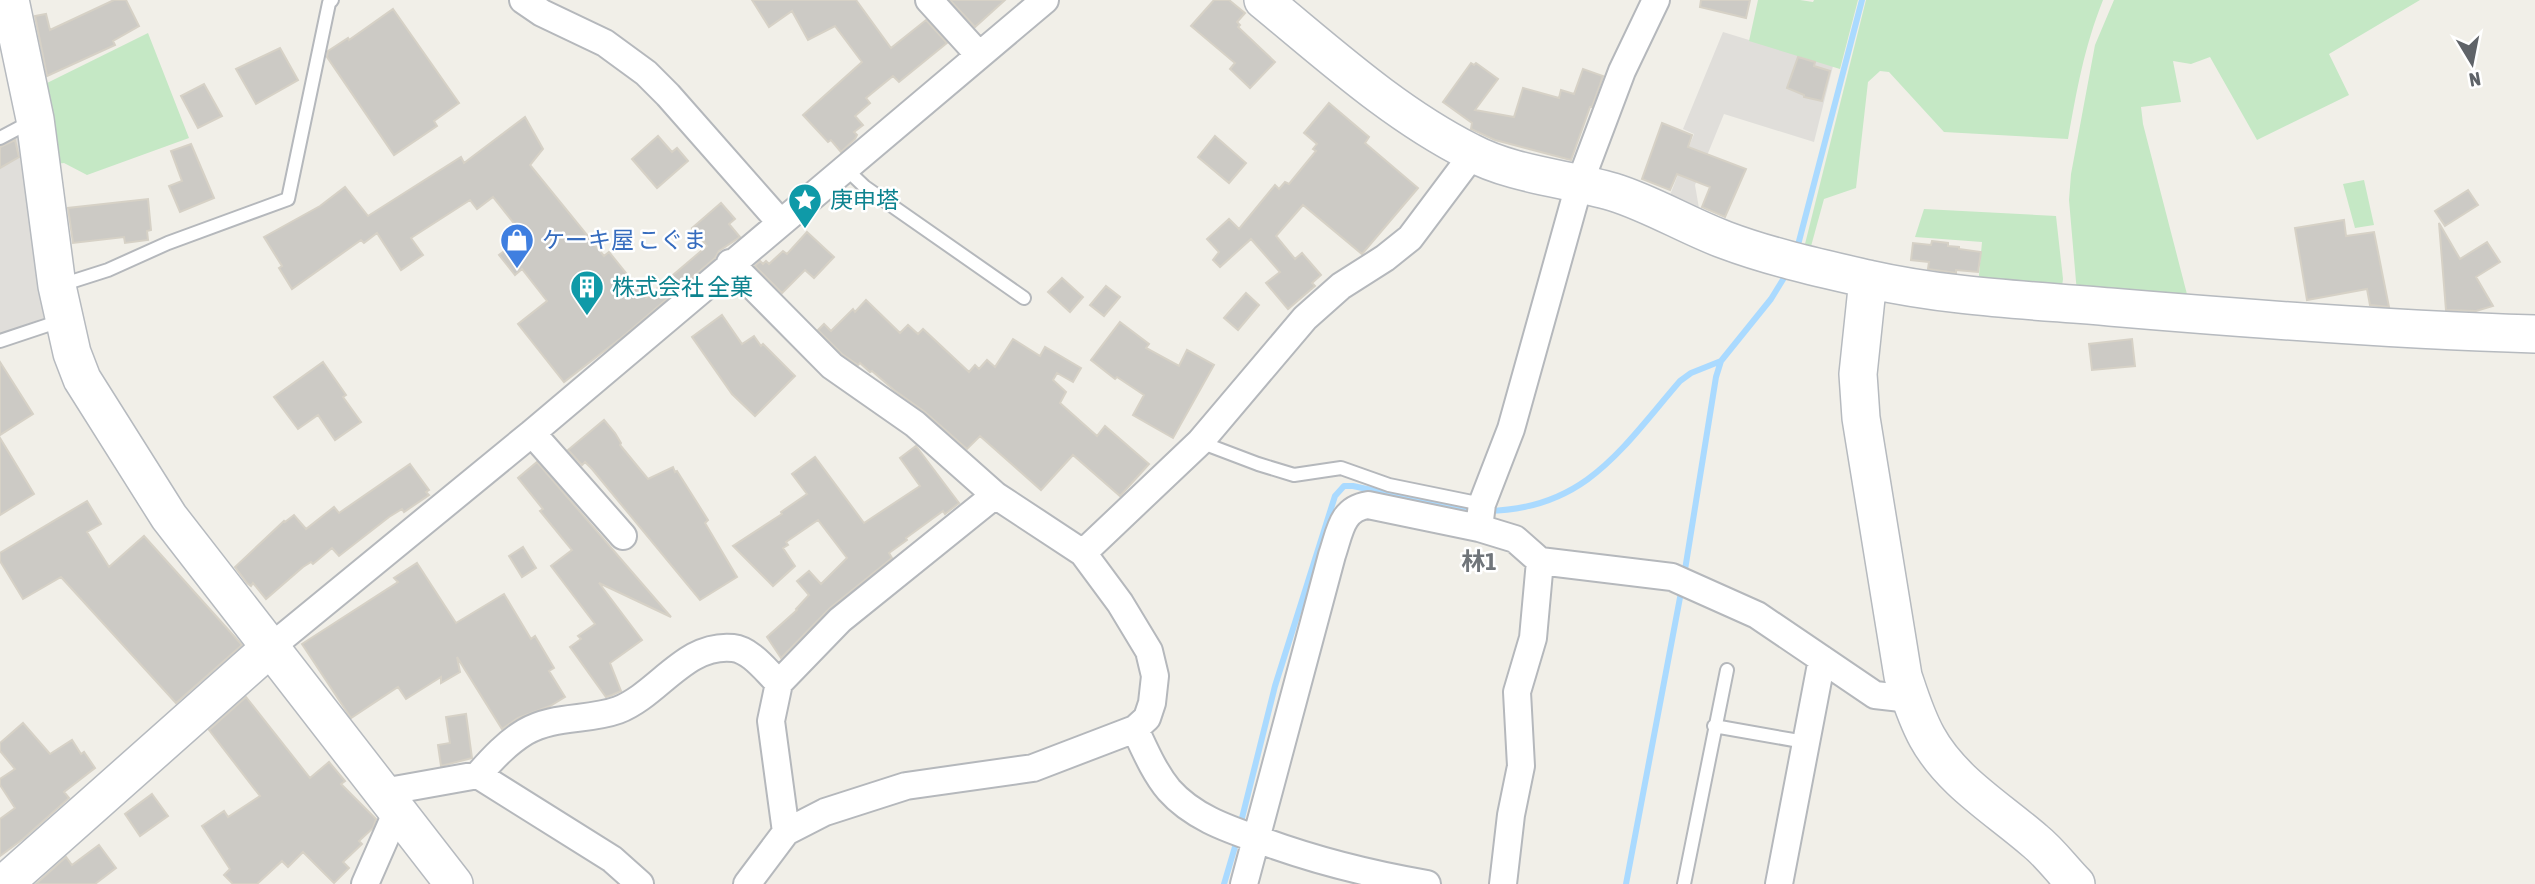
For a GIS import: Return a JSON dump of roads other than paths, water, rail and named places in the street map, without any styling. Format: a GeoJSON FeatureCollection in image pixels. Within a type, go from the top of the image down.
{"type":"FeatureCollection","features":[{"type":"Feature","properties":{"kind":"street"},"geometry":{"type":"LineString","coordinates":[[10,0],[35,119],[61,303],[72,353],[82,379],[169,517],[454,884]]}},
{"type":"Feature","properties":{"kind":"street"},"geometry":{"type":"LineString","coordinates":[[523,0],[542,13],[605,43],[646,73],[780,222]]}},
{"type":"Feature","properties":{"kind":"street"},"geometry":{"type":"LineString","coordinates":[[929,0],[979,55]]}},
{"type":"Feature","properties":{"kind":"street"},"geometry":{"type":"LineString","coordinates":[[4,884],[271,647],[532,433],[730,263],[1045,0]]}},
{"type":"Feature","properties":{"kind":"street"},"geometry":{"type":"LineString","coordinates":[[1263,0],[1388,102],[1473,154],[1579,185],[1610,191],[1724,240],[1754,250],[1868,279],[2021,301],[2535,334]]}},
{"type":"Feature","properties":{"kind":"street"},"geometry":{"type":"LineString","coordinates":[[1480,516],[1511,429],[1579,185],[1622,71],[1656,0]]}},
{"type":"Feature","properties":{"kind":"street"},"geometry":{"type":"LineString","coordinates":[[1083,553],[1200,442],[1305,318],[1341,286],[1385,258],[1410,237],[1473,154]]}},
{"type":"Feature","properties":{"kind":"street"},"geometry":{"type":"LineString","coordinates":[[730,263],[832,366],[915,424],[995,495],[1083,553],[1120,603],[1149,651],[1154,676],[1152,703],[1147,718],[1135,729],[1032,768],[906,786],[825,812],[786,832],[747,884]]}},
{"type":"Feature","properties":{"kind":"street"},"geometry":{"type":"LineString","coordinates":[[1868,279],[1858,374],[1861,418],[1903,676],[1910,699],[1928,738],[1951,770],[1972,791],[2038,843],[2076,884]]}},
{"type":"Feature","properties":{"kind":"street"},"geometry":{"type":"LineString","coordinates":[[532,433],[623,536]]}},
{"type":"Feature","properties":{"kind":"street"},"geometry":{"type":"LineString","coordinates":[[786,832],[771,721],[779,683],[840,620],[995,495]]}},
{"type":"Feature","properties":{"kind":"street"},"geometry":{"type":"LineString","coordinates":[[1244,884],[1332,555],[1346,515],[1356,507],[1368,505],[1480,516],[1515,539],[1540,561],[1672,577],[1758,615],[1875,695],[1910,699]]}},
{"type":"Feature","properties":{"kind":"street"},"geometry":{"type":"LineString","coordinates":[[1503,884],[1511,816],[1521,766],[1517,692],[1533,638],[1540,561]]}},
{"type":"Feature","properties":{"kind":"street"},"geometry":{"type":"LineString","coordinates":[[390,801],[478,775],[500,750],[527,731],[558,719],[584,718],[618,710],[642,697],[697,653],[735,648],[752,658],[779,683]]}},
{"type":"Feature","properties":{"kind":"street"},"geometry":{"type":"LineString","coordinates":[[1779,884],[1822,659]]}},
{"type":"Feature","properties":{"kind":"street"},"geometry":{"type":"LineString","coordinates":[[1135,729],[1154,769],[1170,790],[1190,809],[1224,828],[1364,873],[1427,884]]}},
{"type":"Feature","properties":{"kind":"street"},"geometry":{"type":"LineString","coordinates":[[478,775],[612,859],[640,884]]}},
{"type":"Feature","properties":{"kind":"street"},"geometry":{"type":"LineString","coordinates":[[365,884],[390,801]]}},
{"type":"Feature","properties":{"kind":"lane"},"geometry":{"type":"LineString","coordinates":[[0,341],[108,270],[168,243],[288,199],[328,3],[332,0]]}},
{"type":"Feature","properties":{"kind":"lane"},"geometry":{"type":"LineString","coordinates":[[0,138],[35,119]]}},
{"type":"Feature","properties":{"kind":"lane"},"geometry":{"type":"LineString","coordinates":[[845,168],[865,187],[1024,299]]}},
{"type":"Feature","properties":{"kind":"lane"},"geometry":{"type":"LineString","coordinates":[[1200,442],[1294,475],[1341,468],[1480,516]]}},
{"type":"Feature","properties":{"kind":"lane"},"geometry":{"type":"LineString","coordinates":[[1684,884],[1727,670]]}},
{"type":"Feature","properties":{"kind":"lane"},"geometry":{"type":"LineString","coordinates":[[1714,726],[1805,742]]}},
{"type":"Feature","properties":{"kind":"waterway"},"geometry":{"type":"LineString","coordinates":[[1798,245],[1862,0]]}},
{"type":"Feature","properties":{"kind":"waterway"},"geometry":{"type":"LineString","coordinates":[[1684,576],[1716,377],[1721,361],[1771,299],[1787,273]]}},
{"type":"Feature","properties":{"kind":"waterway"},"geometry":{"type":"LineString","coordinates":[[1488,511],[1522,508],[1577,487],[1620,451],[1680,381],[1691,373],[1721,361]]}},
{"type":"Feature","properties":{"kind":"waterway"},"geometry":{"type":"LineString","coordinates":[[1240,826],[1275,686],[1335,496],[1344,486],[1353,486],[1474,512]]}},
{"type":"Feature","properties":{"kind":"waterway"},"geometry":{"type":"LineString","coordinates":[[1626,884],[1682,587]]}},
{"type":"Feature","properties":{"kind":"waterway"},"geometry":{"type":"LineString","coordinates":[[1224,884],[1237,840]]}},
{"type":"Feature","properties":{"kind":"place","name":"庚申塔"},"geometry":{"type":"Point","coordinates":[805,230]}},
{"type":"Feature","properties":{"kind":"place","name":"ケーキ屋 こぐま"},"geometry":{"type":"Point","coordinates":[517,270]}},
{"type":"Feature","properties":{"kind":"place","name":"株式会社 全菓"},"geometry":{"type":"Point","coordinates":[587,317]}},
{"type":"Feature","properties":{"kind":"district","name":"林1"},"geometry":{"type":"Point","coordinates":[1479,562]}}]}
